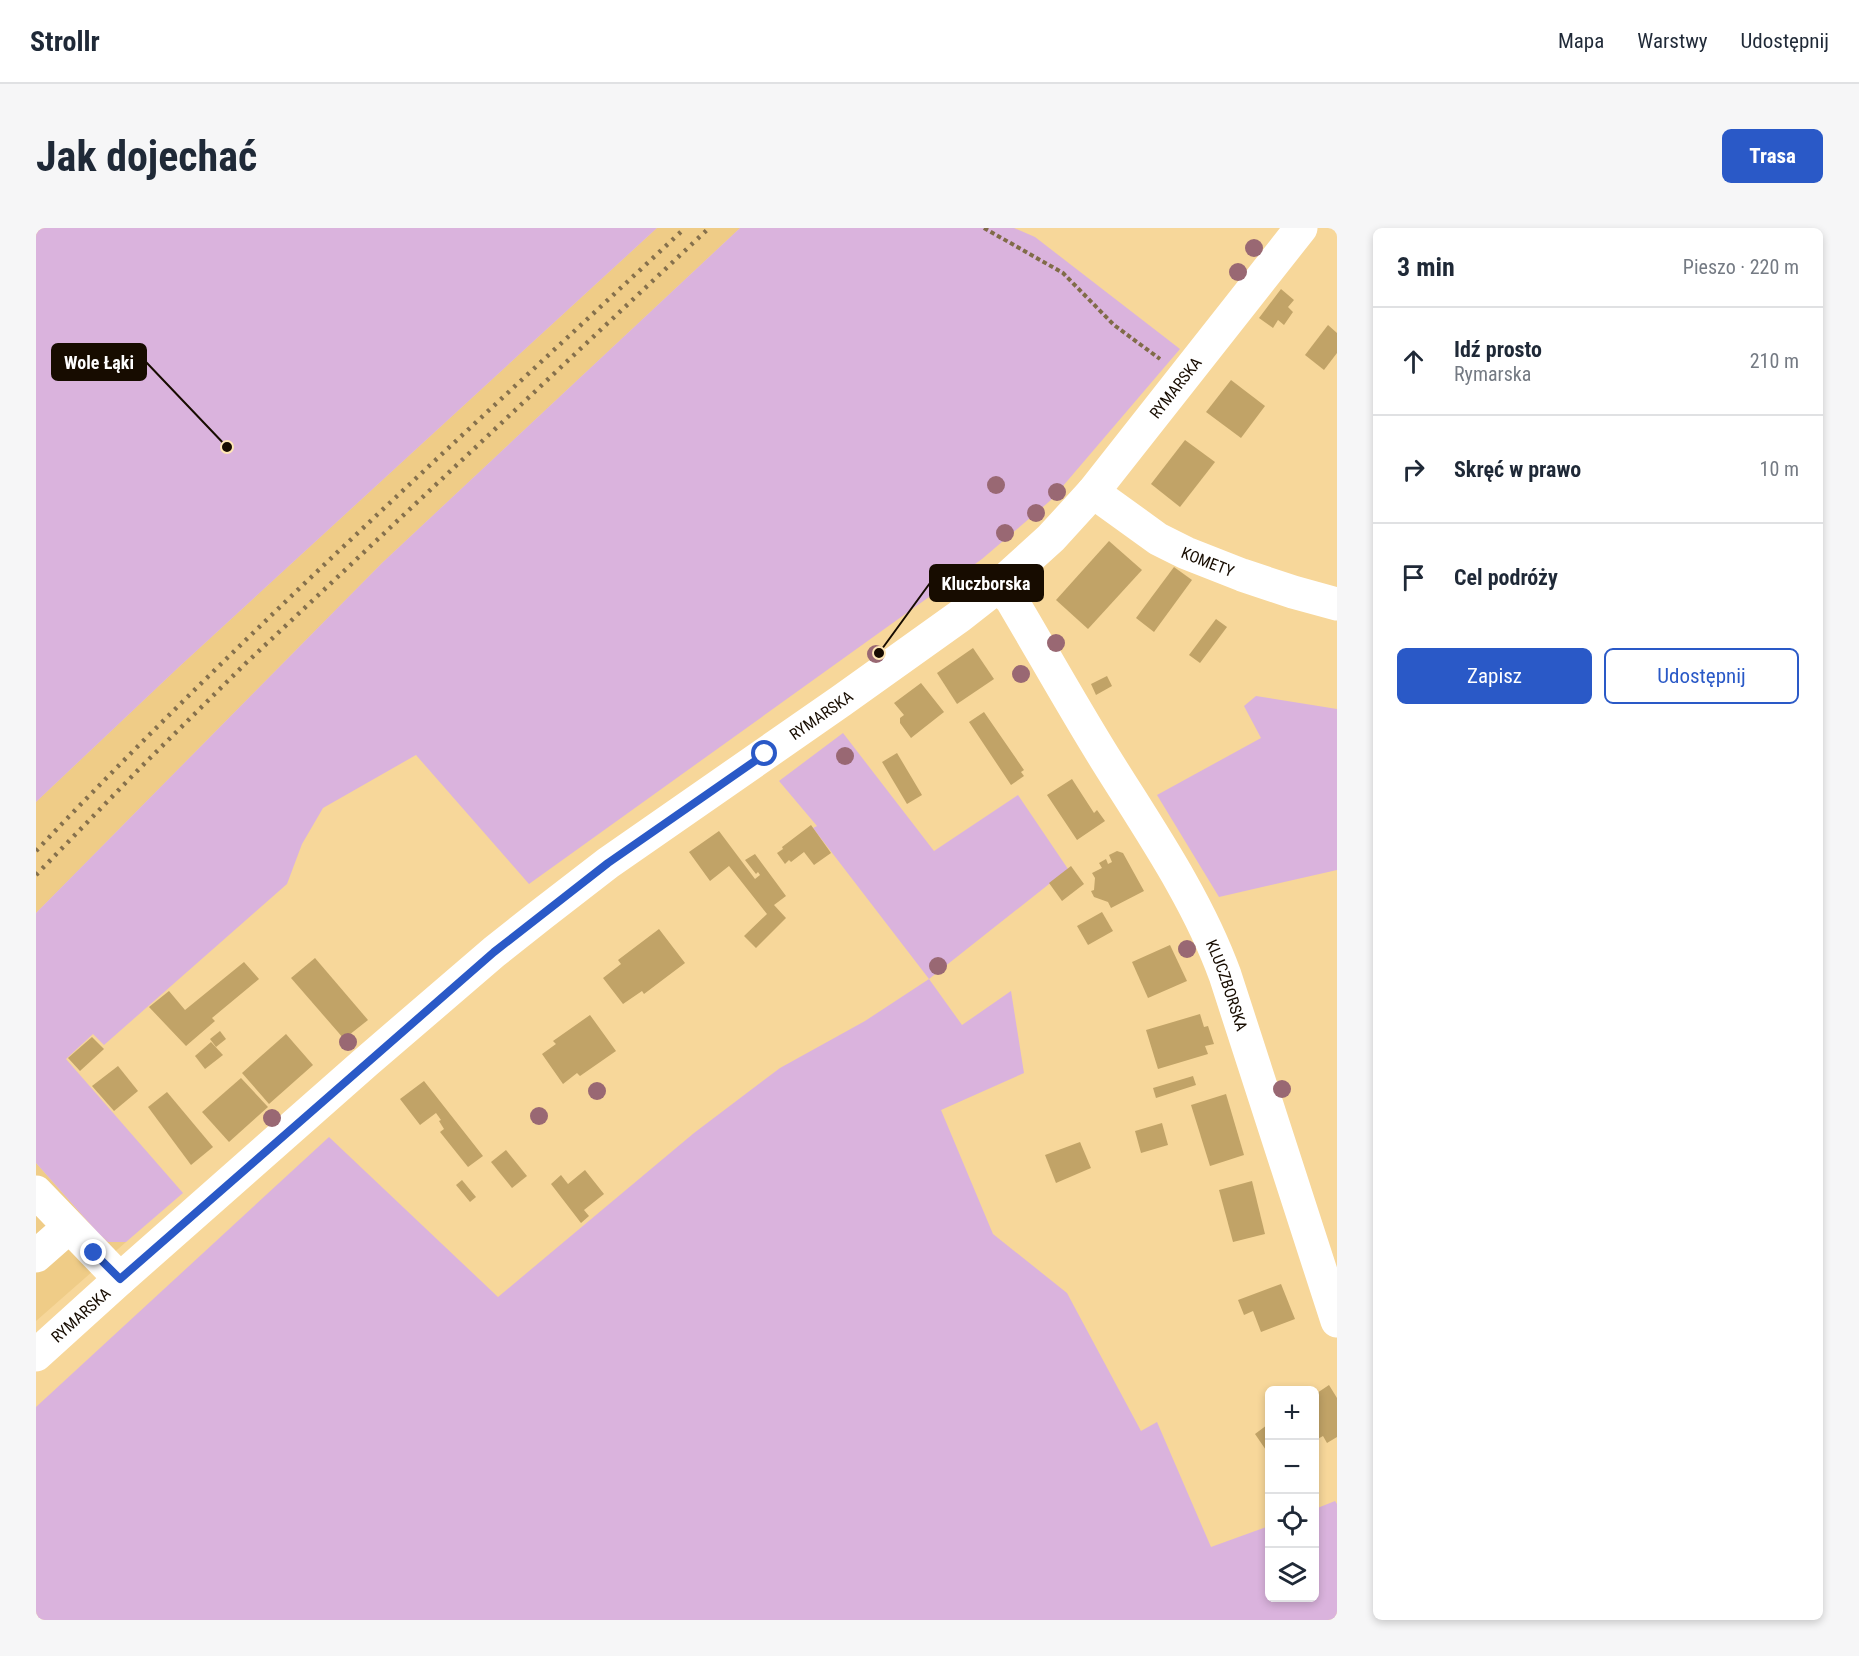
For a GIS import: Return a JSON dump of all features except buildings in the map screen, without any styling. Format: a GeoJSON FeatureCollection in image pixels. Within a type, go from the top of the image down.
{"type":"FeatureCollection","features":[{"type":"Feature","properties":{"kind":"main road","name":"RYMARSKA"},"geometry":{"type":"LineString","coordinates":[[36,1355],[494,952],[608,863],[841,702],[997,587],[1051,538],[1092,492],[1301,228]]}},
{"type":"Feature","properties":{"kind":"main road","name":"KOMETY"},"geometry":{"type":"LineString","coordinates":[[1092,492],[1158,539],[1186,553],[1242,575],[1337,604]]}},
{"type":"Feature","properties":{"kind":"main road","name":"KLUCZBORSKA"},"geometry":{"type":"LineString","coordinates":[[997,587],[1011,599],[1096,744],[1156,840],[1190,898],[1220,962],[1337,1321]]}},
{"type":"Feature","properties":{"kind":"main road"},"geometry":{"type":"LineString","coordinates":[[36,1192],[120,1279]]}},
{"type":"Feature","properties":{"kind":"main road"},"geometry":{"type":"LineString","coordinates":[[36,1256],[69,1227]]}},
{"type":"Feature","properties":{"kind":"path"},"geometry":{"type":"LineString","coordinates":[[984,228],[1063,273],[1114,325],[1185,376]]}},
{"type":"Feature","properties":{"kind":"shaded area"},"geometry":{"type":"Polygon","coordinates":[[[36,228],[657,228],[180,666],[36,802],[36,228]]]}},
{"type":"Feature","properties":{"kind":"shaded area"},"geometry":{"type":"Polygon","coordinates":[[[657,228],[740,228],[382,563],[36,913],[36,802],[180,666],[657,228]]]}},
{"type":"Feature","properties":{"kind":"shaded area"},"geometry":{"type":"Polygon","coordinates":[[[740,228],[1014,228],[1035,237],[1180,349],[1051,500],[982,559],[529,884],[416,755],[323,808],[302,844],[287,884],[104,1045],[93,1034],[66,1059],[183,1193],[126,1242],[108,1242],[36,1163],[36,913],[382,563],[740,228]]]}},
{"type":"Feature","properties":{"kind":"shaded area"},"geometry":{"type":"Polygon","coordinates":[[[1256,696],[1337,709],[1337,870],[1219,897],[1157,795],[1261,738],[1244,706],[1256,696]]]}},
{"type":"Feature","properties":{"kind":"shaded area"},"geometry":{"type":"Polygon","coordinates":[[[843,733],[934,851],[1018,795],[1068,869],[929,979],[813,828],[817,826],[779,781],[843,733]]]}},
{"type":"Feature","properties":{"kind":"shaded area"},"geometry":{"type":"Polygon","coordinates":[[[929,979],[962,1025],[1011,991],[1024,1073],[941,1110],[993,1234],[1067,1293],[1141,1431],[1157,1422],[1211,1547],[1265,1527],[1265,1602],[1319,1602],[1319,1507],[1335,1501],[1337,1504],[1337,1620],[36,1620],[36,1407],[329,1137],[498,1297],[694,1133],[780,1068],[865,1021],[929,979]]]}},
{"type":"Feature","properties":{"kind":"shaded area"},"geometry":{"type":"Polygon","coordinates":[[[36,1163],[108,1242],[126,1242],[36,1321],[36,1163]]]}},
{"type":"Feature","properties":{"kind":"railway"},"geometry":{"type":"LineString","coordinates":[[36,851],[114,770],[274,613],[685,228]]}},
{"type":"Feature","properties":{"kind":"railway"},"geometry":{"type":"LineString","coordinates":[[36,875],[245,664],[709,228]]}},
{"type":"Feature","properties":{"kind":"place","name":"Wole Łąki"},"geometry":{"type":"Point","coordinates":[227,447]}},
{"type":"Feature","properties":{"kind":"place","name":"Kluczborska"},"geometry":{"type":"Point","coordinates":[879,653]}},
{"type":"Feature","properties":{"kind":"route"},"geometry":{"type":"LineString","coordinates":[[94,1253],[120,1279],[494,952],[608,863],[765,754]]}}]}
